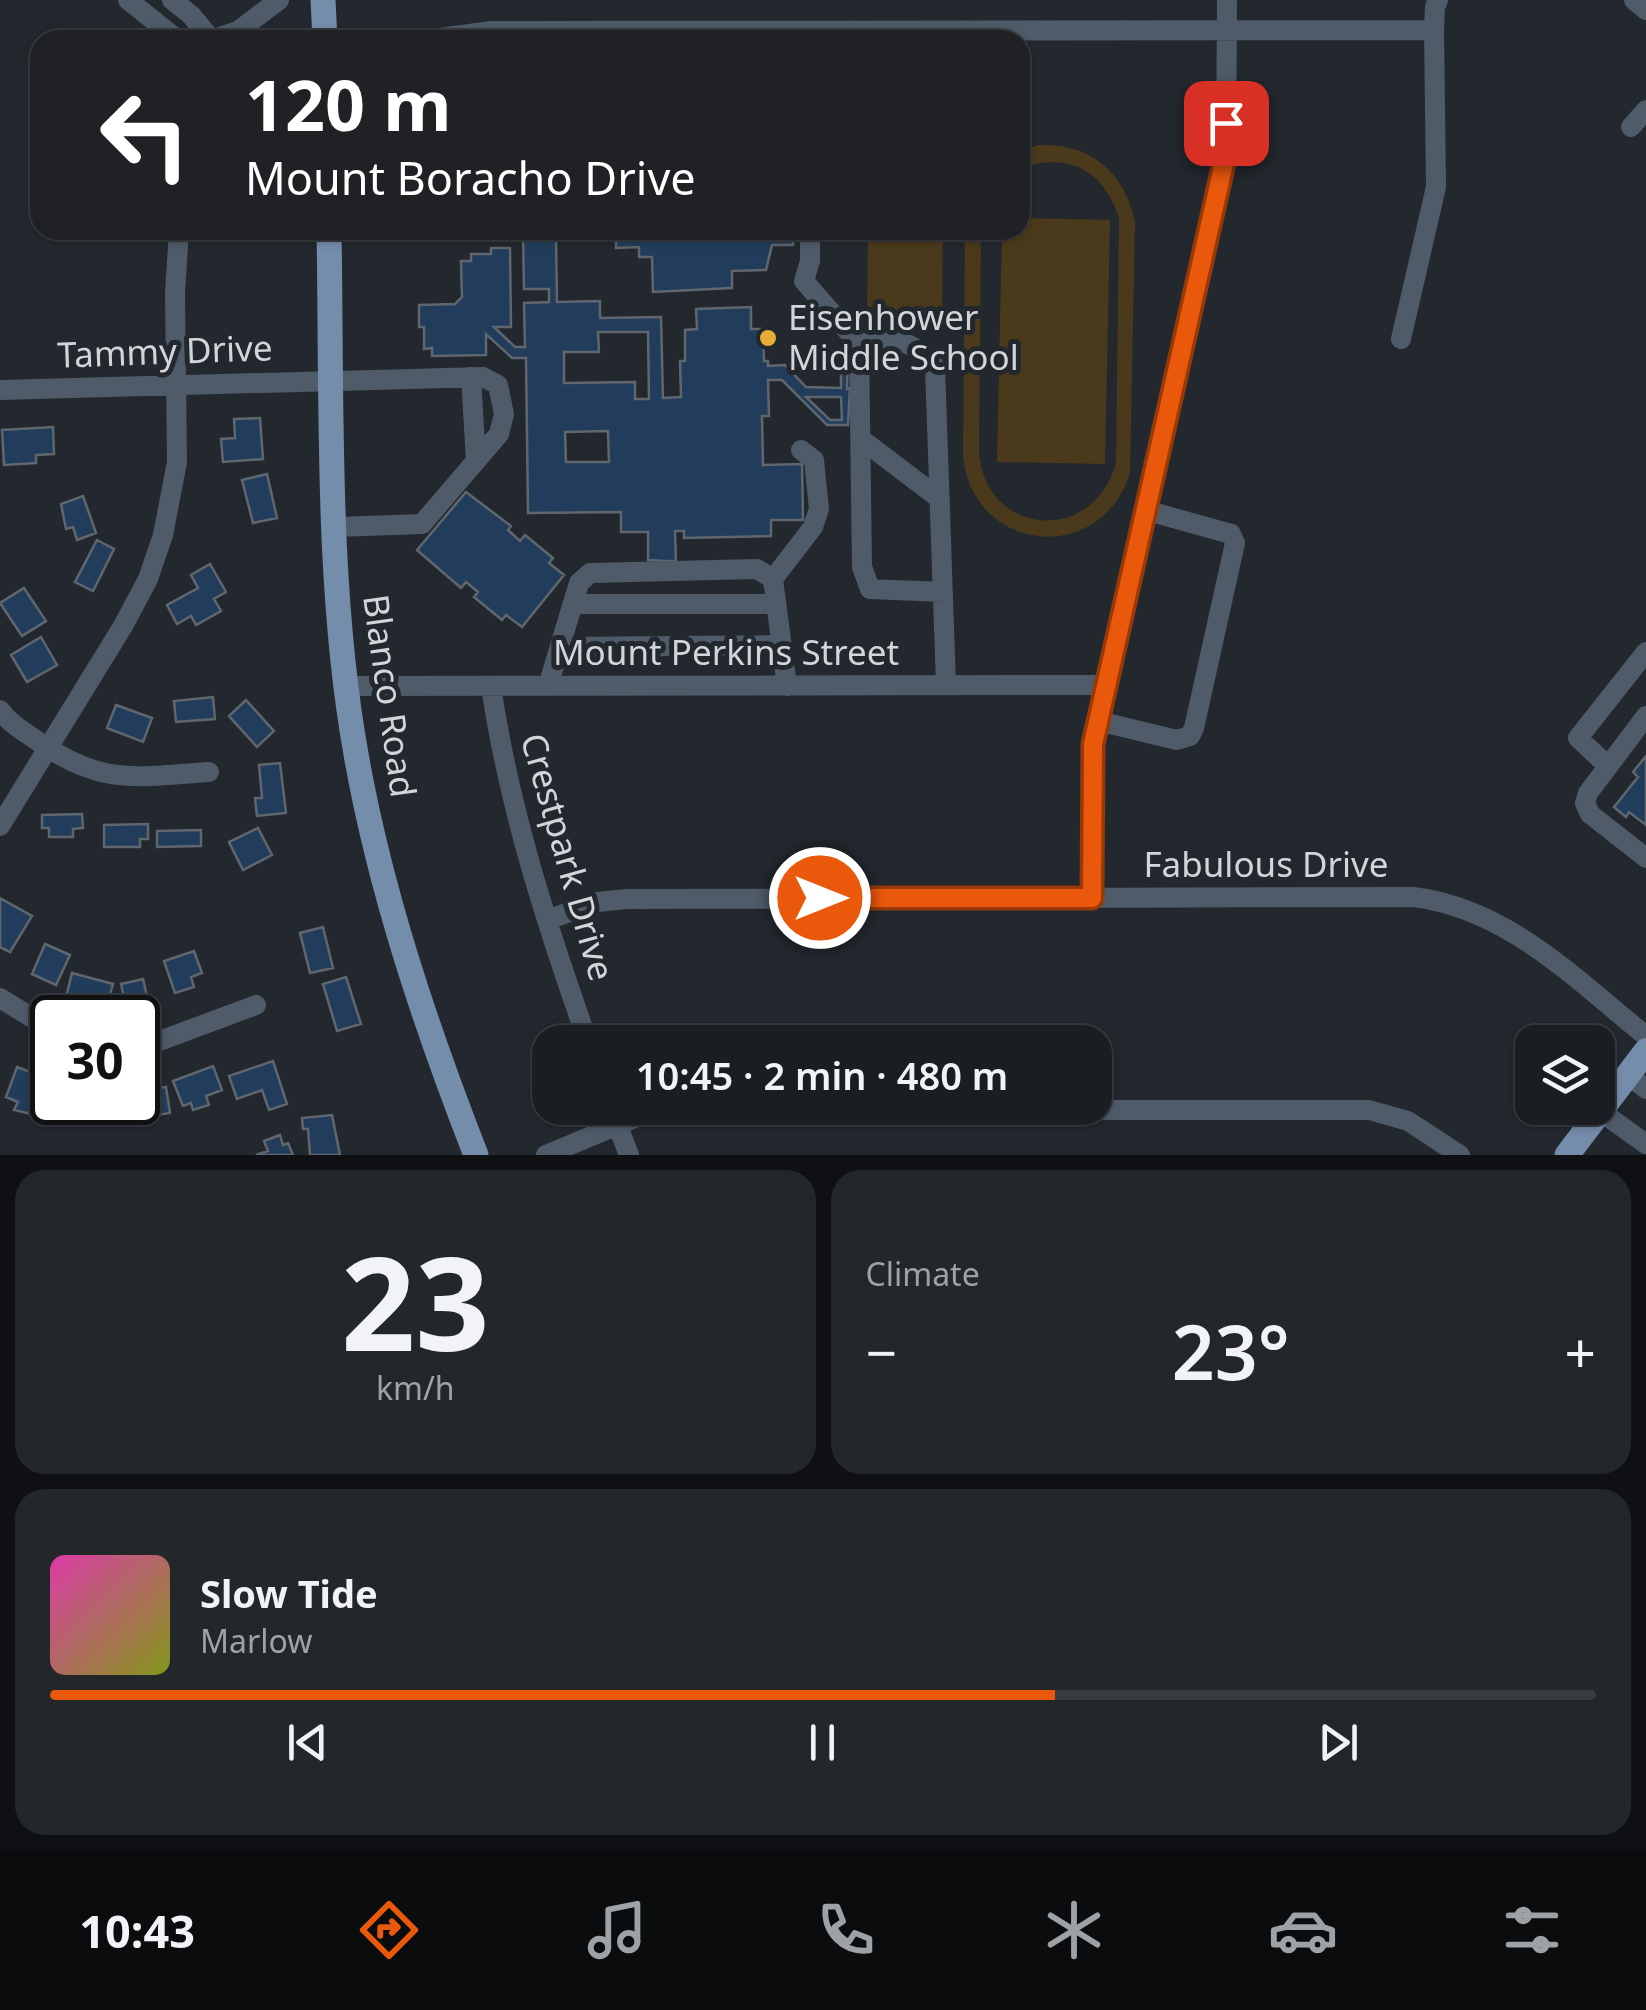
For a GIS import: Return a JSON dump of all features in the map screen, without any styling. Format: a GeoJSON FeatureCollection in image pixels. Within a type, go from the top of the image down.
{"type":"FeatureCollection","features":[{"type":"Feature","properties":{"kind":"main road"},"geometry":{"type":"LineString","coordinates":[[323,0],[324,30]]}},
{"type":"Feature","properties":{"kind":"main road","name":"Blanco Road"},"geometry":{"type":"LineString","coordinates":[[330,240],[336,526],[356,755],[379,857],[420,1002],[476,1155]]}},
{"type":"Feature","properties":{"kind":"main road"},"geometry":{"type":"LineString","coordinates":[[1615,1100],[1637,1082],[1646,1051]]}},
{"type":"Feature","properties":{"kind":"main road"},"geometry":{"type":"LineString","coordinates":[[1574,1152],[1592,1125]]}},
{"type":"Feature","properties":{"kind":"street"},"geometry":{"type":"LineString","coordinates":[[128,0],[166,30]]}},
{"type":"Feature","properties":{"kind":"street"},"geometry":{"type":"LineString","coordinates":[[172,0],[203,30]]}},
{"type":"Feature","properties":{"kind":"street"},"geometry":{"type":"LineString","coordinates":[[239,30],[279,0]]}},
{"type":"Feature","properties":{"kind":"street"},"geometry":{"type":"LineString","coordinates":[[1092,898],[1092,770],[1098,721],[1226,154],[1228,0]]}},
{"type":"Feature","properties":{"kind":"street"},"geometry":{"type":"LineString","coordinates":[[1401,339],[1436,187],[1434,30],[1438,0]]}},
{"type":"Feature","properties":{"kind":"street"},"geometry":{"type":"LineString","coordinates":[[1634,0],[1646,10]]}},
{"type":"Feature","properties":{"kind":"street"},"geometry":{"type":"LineString","coordinates":[[1030,31],[1434,30]]}},
{"type":"Feature","properties":{"kind":"street"},"geometry":{"type":"LineString","coordinates":[[1632,128],[1646,110]]}},
{"type":"Feature","properties":{"kind":"street"},"geometry":{"type":"LineString","coordinates":[[0,826],[148,579],[163,535],[176,462],[178,240]]}},
{"type":"Feature","properties":{"kind":"street"},"geometry":{"type":"LineString","coordinates":[[810,240],[810,261],[804,281],[860,344],[862,567],[870,589],[943,592]]}},
{"type":"Feature","properties":{"kind":"street"},"geometry":{"type":"LineString","coordinates":[[860,344],[908,342],[935,367],[946,685]]}},
{"type":"Feature","properties":{"kind":"street"},"geometry":{"type":"LineString","coordinates":[[336,526],[422,524],[499,434],[504,414],[498,385],[483,376],[471,377],[476,460]]}},
{"type":"Feature","properties":{"kind":"street","name":"Tammy Drive"},"geometry":{"type":"LineString","coordinates":[[0,390],[471,377]]}},
{"type":"Feature","properties":{"kind":"street"},"geometry":{"type":"LineString","coordinates":[[860,439],[940,499]]}},
{"type":"Feature","properties":{"kind":"street"},"geometry":{"type":"LineString","coordinates":[[788,686],[773,579],[813,527],[819,509],[814,460],[800,450]]}},
{"type":"Feature","properties":{"kind":"street"},"geometry":{"type":"LineString","coordinates":[[1098,721],[1177,740],[1190,736],[1236,543],[1231,534],[1145,510]]}},
{"type":"Feature","properties":{"kind":"street"},"geometry":{"type":"LineString","coordinates":[[548,686],[580,583],[590,573],[757,570],[773,579]]}},
{"type":"Feature","properties":{"kind":"street"},"geometry":{"type":"LineString","coordinates":[[573,604],[776,604]]}},
{"type":"Feature","properties":{"kind":"street"},"geometry":{"type":"LineString","coordinates":[[560,647],[782,645]]}},
{"type":"Feature","properties":{"kind":"street"},"geometry":{"type":"LineString","coordinates":[[1608,766],[1578,738],[1646,652]]}},
{"type":"Feature","properties":{"kind":"street","name":"Mount Perkins Street"},"geometry":{"type":"LineString","coordinates":[[347,686],[1106,685]]}},
{"type":"Feature","properties":{"kind":"street","name":"Crestpark Drive"},"geometry":{"type":"LineString","coordinates":[[492,686],[513,800],[582,1025]]}},
{"type":"Feature","properties":{"kind":"street"},"geometry":{"type":"LineString","coordinates":[[0,710],[11,723],[48,748],[100,774],[126,778],[209,772]]}},
{"type":"Feature","properties":{"kind":"street"},"geometry":{"type":"LineString","coordinates":[[1646,716],[1588,792],[1585,803],[1590,814],[1646,858]]}},
{"type":"Feature","properties":{"kind":"street","name":"Fabulous Drive"},"geometry":{"type":"LineString","coordinates":[[547,920],[598,902],[627,899],[1413,897],[1476,912],[1524,939],[1646,1036]]}},
{"type":"Feature","properties":{"kind":"street"},"geometry":{"type":"LineString","coordinates":[[0,998],[30,1016]]}},
{"type":"Feature","properties":{"kind":"street"},"geometry":{"type":"LineString","coordinates":[[160,1041],[256,1004]]}},
{"type":"Feature","properties":{"kind":"street"},"geometry":{"type":"LineString","coordinates":[[1112,1110],[1370,1110],[1408,1121],[1460,1155]]}},
{"type":"Feature","properties":{"kind":"street"},"geometry":{"type":"LineString","coordinates":[[1615,1122],[1646,1144]]}},
{"type":"Feature","properties":{"kind":"street"},"geometry":{"type":"LineString","coordinates":[[546,1155],[600,1125]]}},
{"type":"Feature","properties":{"kind":"street"},"geometry":{"type":"LineString","coordinates":[[617,1125],[630,1155]]}},
{"type":"Feature","properties":{"kind":"shaded area"},"geometry":{"type":"Polygon","coordinates":[[[1039,145],[1074,149],[1102,164],[1123,188],[1135,221],[1130,473],[1115,503],[1093,523],[1067,534],[1040,536],[1013,529],[990,514],[972,489],[963,457],[965,240],[981,240],[979,454],[987,482],[1001,502],[1021,515],[1043,520],[1065,518],[1087,508],[1104,489],[1116,463],[1119,218],[1094,176],[1069,164],[1030,166],[1030,148],[1039,145]]]}},
{"type":"Feature","properties":{"kind":"shaded area"},"geometry":{"type":"Polygon","coordinates":[[[1030,218],[1110,220],[1105,464],[997,462],[1002,240],[1030,240],[1030,218]]]}},
{"type":"Feature","properties":{"kind":"shaded area"},"geometry":{"type":"Polygon","coordinates":[[[868,240],[943,240],[942,320],[867,319],[868,240]]]}},
{"type":"Feature","properties":{"kind":"building"},"geometry":{"type":"Polygon","coordinates":[[[523,240],[556,240],[557,302],[600,301],[600,318],[661,317],[663,398],[681,397],[680,361],[685,361],[685,330],[697,329],[696,309],[751,307],[751,329],[763,329],[764,361],[768,361],[768,366],[785,365],[806,387],[841,388],[841,361],[848,361],[848,425],[827,425],[782,380],[768,380],[769,416],[762,416],[763,465],[802,464],[803,520],[771,520],[771,536],[684,538],[684,531],[675,531],[676,561],[665,561],[648,560],[648,532],[621,532],[621,512],[528,513],[526,358],[512,358],[486,334],[486,355],[432,356],[432,348],[424,349],[419,305],[455,304],[462,297],[461,261],[471,261],[471,254],[491,254],[491,248],[510,248],[511,327],[494,327],[515,347],[525,347],[524,303],[549,302],[549,289],[524,289],[523,240]],[[598,332],[599,352],[564,352],[564,383],[635,382],[635,399],[649,399],[648,332],[598,332]],[[806,397],[830,420],[842,420],[841,397],[806,397]],[[608,431],[565,432],[566,462],[609,462],[608,431]]]}},
{"type":"Feature","properties":{"kind":"building"},"geometry":{"type":"Polygon","coordinates":[[[616,240],[793,240],[793,245],[772,245],[766,270],[732,271],[732,288],[653,292],[652,257],[639,257],[639,247],[616,248],[616,240]]]}},
{"type":"Feature","properties":{"kind":"building"},"geometry":{"type":"Polygon","coordinates":[[[260,418],[263,459],[223,462],[221,439],[235,438],[234,419],[260,418]]]}},
{"type":"Feature","properties":{"kind":"building"},"geometry":{"type":"Polygon","coordinates":[[[53,427],[54,454],[36,455],[36,463],[4,465],[2,430],[53,427]]]}},
{"type":"Feature","properties":{"kind":"building"},"geometry":{"type":"Polygon","coordinates":[[[267,474],[277,518],[253,523],[242,480],[267,474]]]}},
{"type":"Feature","properties":{"kind":"building"},"geometry":{"type":"Polygon","coordinates":[[[466,492],[511,526],[508,530],[520,541],[525,535],[553,558],[549,563],[564,575],[522,627],[506,615],[502,620],[474,597],[478,592],[466,582],[461,588],[417,550],[466,492]]]}},
{"type":"Feature","properties":{"kind":"building"},"geometry":{"type":"Polygon","coordinates":[[[83,496],[96,533],[77,540],[73,527],[66,529],[61,504],[83,496]]]}},
{"type":"Feature","properties":{"kind":"building"},"geometry":{"type":"Polygon","coordinates":[[[97,540],[114,549],[93,591],[75,582],[97,540]]]}},
{"type":"Feature","properties":{"kind":"building"},"geometry":{"type":"Polygon","coordinates":[[[210,564],[226,592],[214,599],[221,611],[196,625],[191,616],[177,624],[167,605],[198,588],[191,575],[210,564]]]}},
{"type":"Feature","properties":{"kind":"building"},"geometry":{"type":"Polygon","coordinates":[[[24,588],[46,621],[22,636],[0,603],[24,588]]]}},
{"type":"Feature","properties":{"kind":"building"},"geometry":{"type":"Polygon","coordinates":[[[41,637],[57,665],[27,682],[11,655],[41,637]]]}},
{"type":"Feature","properties":{"kind":"building"},"geometry":{"type":"Polygon","coordinates":[[[213,697],[215,719],[176,722],[174,701],[213,697]]]}},
{"type":"Feature","properties":{"kind":"building"},"geometry":{"type":"Polygon","coordinates":[[[246,700],[274,731],[257,747],[229,716],[246,700]]]}},
{"type":"Feature","properties":{"kind":"building"},"geometry":{"type":"Polygon","coordinates":[[[116,705],[152,718],[143,742],[107,728],[116,705]]]}},
{"type":"Feature","properties":{"kind":"building"},"geometry":{"type":"Polygon","coordinates":[[[1646,756],[1646,825],[1614,807],[1638,777],[1633,772],[1646,756]]]}},
{"type":"Feature","properties":{"kind":"building"},"geometry":{"type":"Polygon","coordinates":[[[280,763],[286,813],[257,816],[255,798],[262,798],[259,765],[280,763]]]}},
{"type":"Feature","properties":{"kind":"building"},"geometry":{"type":"Polygon","coordinates":[[[82,814],[83,828],[73,829],[73,837],[49,837],[49,828],[42,828],[42,815],[82,814]]]}},
{"type":"Feature","properties":{"kind":"building"},"geometry":{"type":"Polygon","coordinates":[[[148,824],[148,839],[140,839],[140,847],[104,847],[104,825],[148,824]]]}},
{"type":"Feature","properties":{"kind":"building"},"geometry":{"type":"Polygon","coordinates":[[[258,828],[272,855],[243,870],[229,842],[258,828]]]}},
{"type":"Feature","properties":{"kind":"building"},"geometry":{"type":"Polygon","coordinates":[[[201,830],[201,846],[157,847],[157,831],[201,830]]]}},
{"type":"Feature","properties":{"kind":"building"},"geometry":{"type":"Polygon","coordinates":[[[0,898],[32,916],[10,952],[0,947],[0,898]]]}},
{"type":"Feature","properties":{"kind":"building"},"geometry":{"type":"Polygon","coordinates":[[[323,927],[333,968],[310,973],[300,933],[323,927]]]}},
{"type":"Feature","properties":{"kind":"building"},"geometry":{"type":"Polygon","coordinates":[[[45,944],[70,955],[56,985],[32,974],[45,944]]]}},
{"type":"Feature","properties":{"kind":"building"},"geometry":{"type":"Polygon","coordinates":[[[194,951],[202,973],[191,977],[194,987],[175,993],[164,961],[194,951]]]}},
{"type":"Feature","properties":{"kind":"building"},"geometry":{"type":"Polygon","coordinates":[[[72,973],[113,984],[110,995],[66,995],[72,973]]]}},
{"type":"Feature","properties":{"kind":"building"},"geometry":{"type":"Polygon","coordinates":[[[346,977],[361,1024],[337,1031],[323,984],[346,977]]]}},
{"type":"Feature","properties":{"kind":"building"},"geometry":{"type":"Polygon","coordinates":[[[143,979],[147,995],[124,995],[121,984],[143,979]]]}},
{"type":"Feature","properties":{"kind":"building"},"geometry":{"type":"Polygon","coordinates":[[[273,1061],[287,1104],[269,1110],[262,1090],[237,1099],[229,1076],[273,1061]]]}},
{"type":"Feature","properties":{"kind":"building"},"geometry":{"type":"Polygon","coordinates":[[[213,1066],[222,1090],[206,1096],[209,1105],[193,1110],[191,1103],[183,1106],[173,1081],[213,1066]]]}},
{"type":"Feature","properties":{"kind":"building"},"geometry":{"type":"Polygon","coordinates":[[[17,1067],[30,1072],[30,1114],[14,1110],[18,1102],[6,1097],[17,1067]]]}},
{"type":"Feature","properties":{"kind":"building"},"geometry":{"type":"Polygon","coordinates":[[[166,1087],[170,1113],[160,1115],[160,1088],[166,1087]]]}},
{"type":"Feature","properties":{"kind":"building"},"geometry":{"type":"Polygon","coordinates":[[[332,1115],[340,1155],[310,1155],[308,1129],[303,1129],[302,1118],[332,1115]]]}},
{"type":"Feature","properties":{"kind":"building"},"geometry":{"type":"Polygon","coordinates":[[[280,1135],[293,1155],[256,1155],[268,1151],[264,1141],[280,1135]]]}},
{"type":"Feature","properties":{"kind":"place","name":"Eisenhower Middle School"},"geometry":{"type":"Point","coordinates":[768,338]}},
{"type":"Feature","properties":{"kind":"route"},"geometry":{"type":"LineString","coordinates":[[820,898],[1092,898],[1093,744],[1226,154],[1226,123]]}}]}
